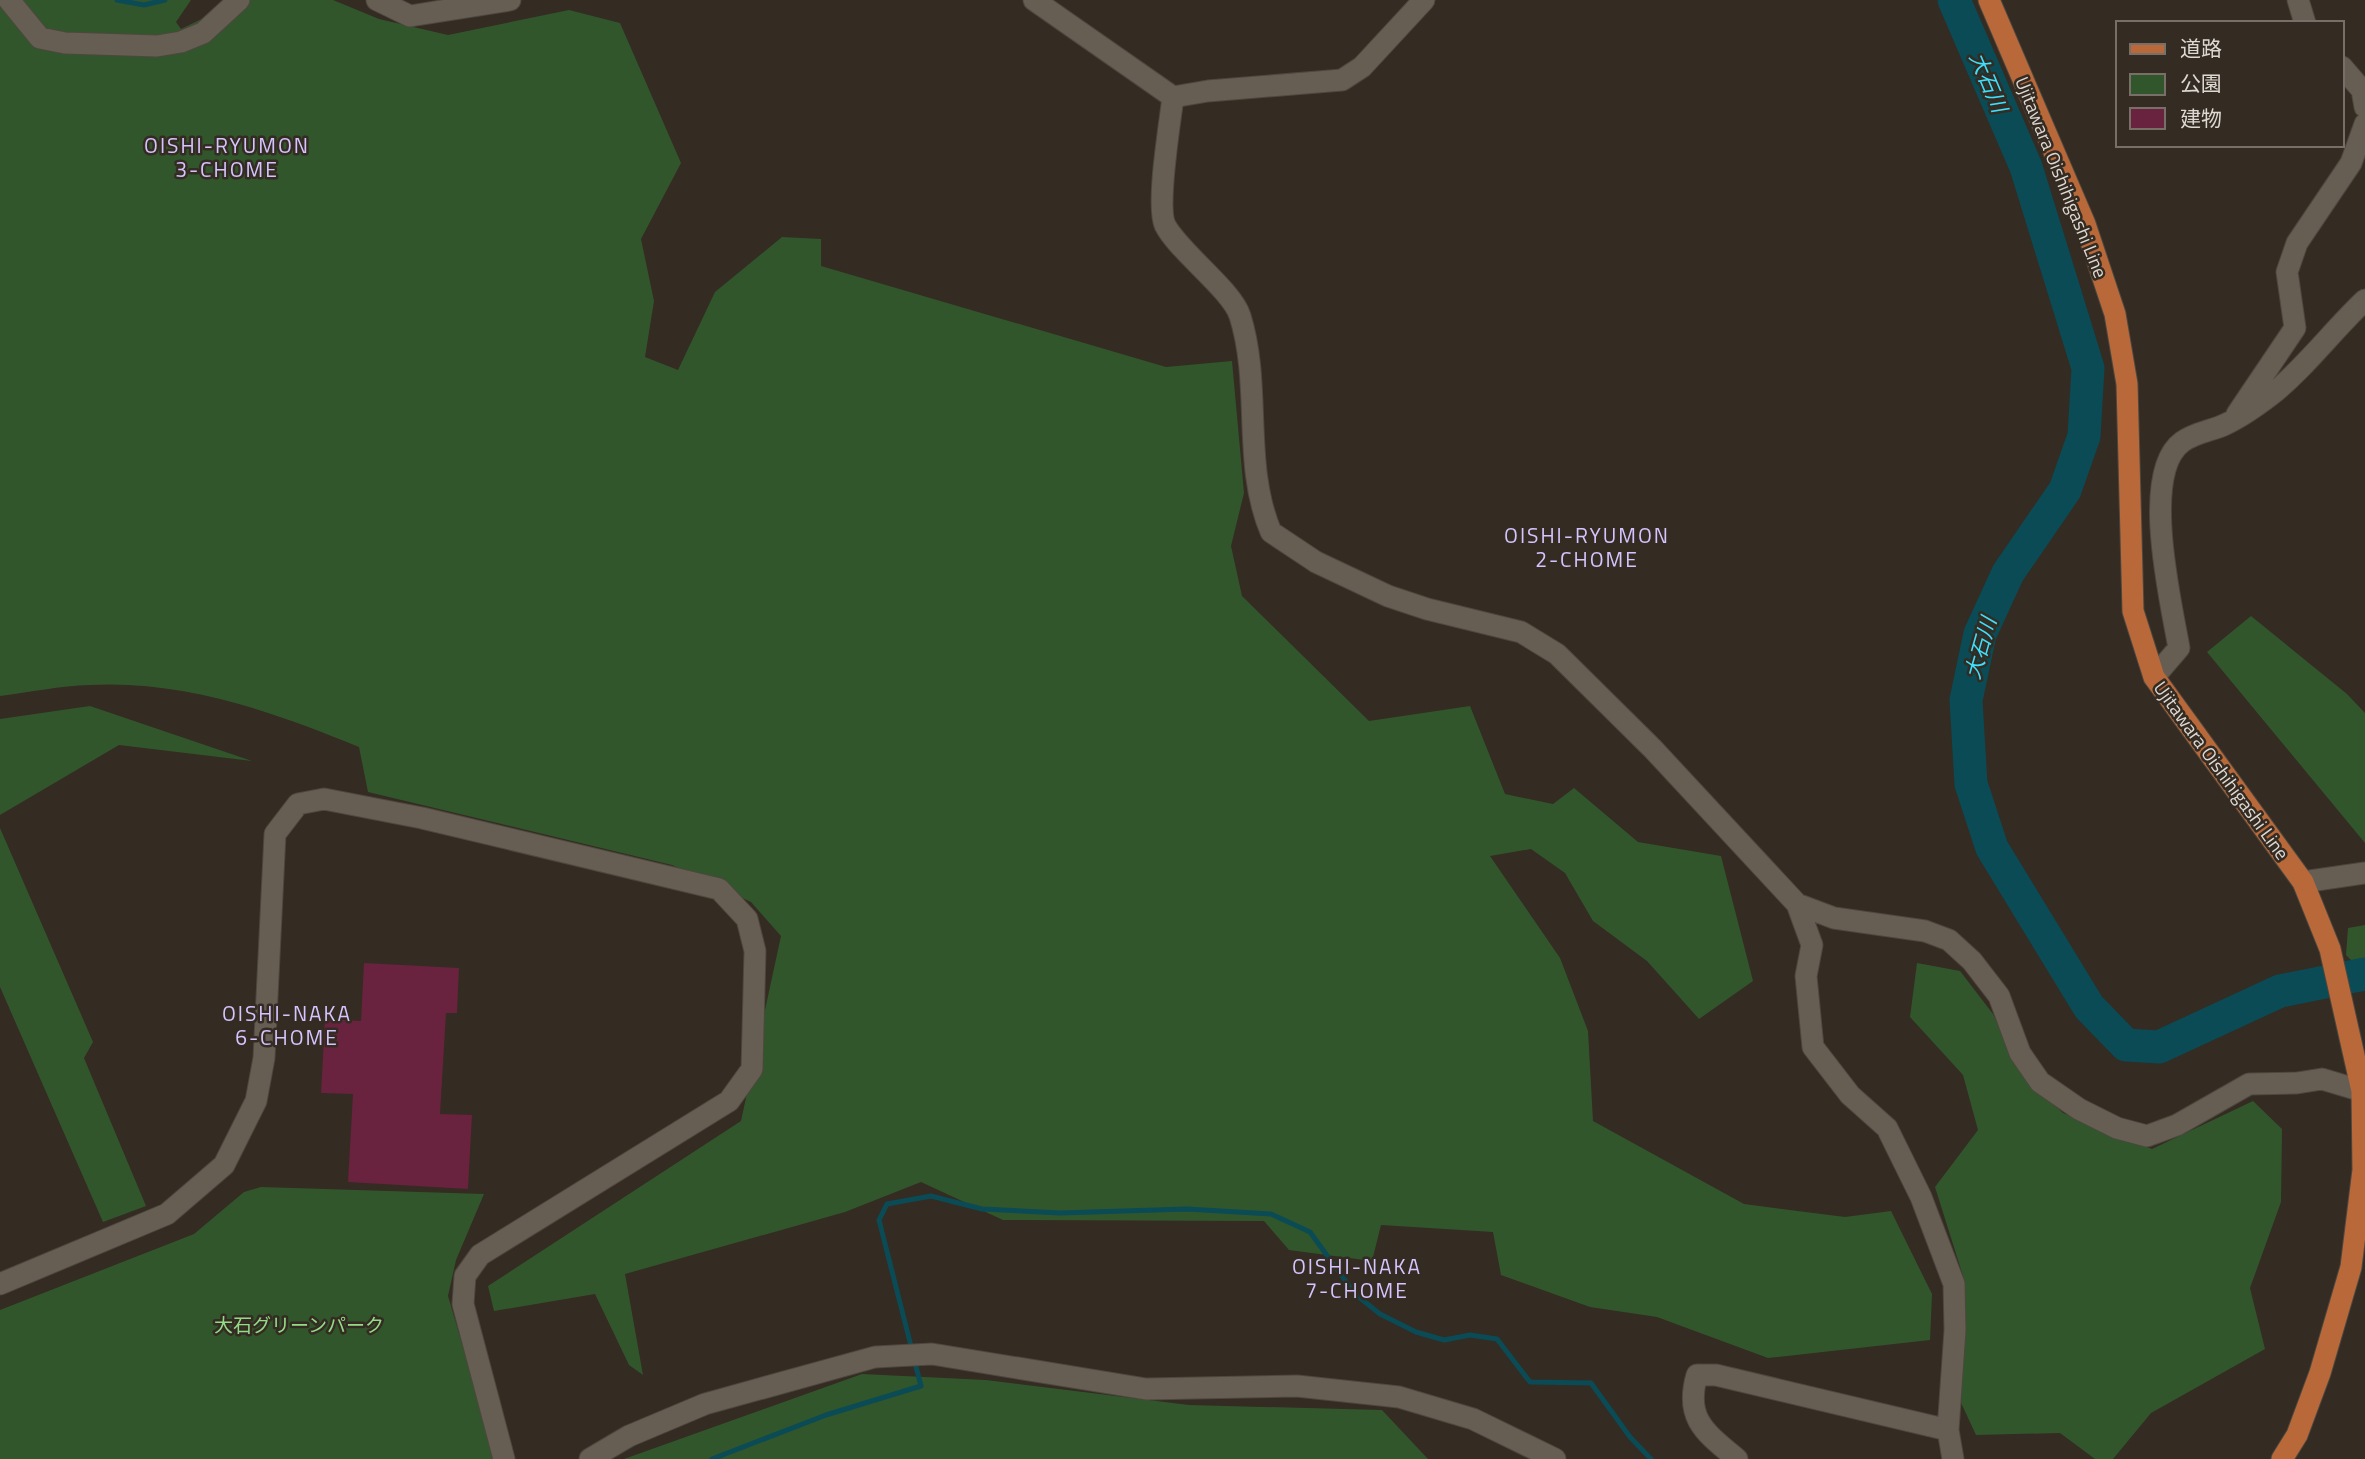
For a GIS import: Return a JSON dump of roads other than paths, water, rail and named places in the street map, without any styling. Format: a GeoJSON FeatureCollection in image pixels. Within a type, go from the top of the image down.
{"type":"FeatureCollection","features":[{"type":"Feature","properties":{"kind":"main road","name":"Ujitawara Oishihigashi Line"},"geometry":{"type":"LineString","coordinates":[[1989,0],[2085,225],[2115,314],[2127,384],[2133,611],[2154,677],[2302,882],[2330,948],[2362,1091],[2362,1170],[2351,1267],[2320,1373],[2297,1435],[2282,1459]]}},
{"type":"Feature","properties":{"kind":"street"},"geometry":{"type":"LineString","coordinates":[[9,0],[40,38],[65,43],[157,46],[181,42],[203,33],[239,0]]}},
{"type":"Feature","properties":{"kind":"street"},"geometry":{"type":"LineString","coordinates":[[377,0],[410,16],[510,0]]}},
{"type":"Feature","properties":{"kind":"street"},"geometry":{"type":"LineString","coordinates":[[1034,0],[1173,97],[1208,91],[1342,80],[1362,67],[1424,0]]}},
{"type":"Feature","properties":{"kind":"street"},"geometry":{"type":"LineString","coordinates":[[2298,0],[2303,21]]}},
{"type":"Feature","properties":{"kind":"street"},"geometry":{"type":"LineString","coordinates":[[2344,69],[2362,90],[2365,107]]}},
{"type":"Feature","properties":{"kind":"street"},"geometry":{"type":"LineString","coordinates":[[1173,97],[1163,194],[1165,225],[1240,312],[1247,345],[1255,470],[1271,532],[1316,562],[1388,596],[1427,609],[1521,632],[1557,654],[1653,749],[1797,904],[1812,945],[1806,975],[1813,1047],[1850,1095],[1887,1128],[1921,1197],[1954,1284],[1955,1330],[1948,1430],[1953,1459]]}},
{"type":"Feature","properties":{"kind":"street"},"geometry":{"type":"LineString","coordinates":[[2235,419],[2244,399],[2295,328],[2287,272],[2297,243],[2351,163],[2365,124]]}},
{"type":"Feature","properties":{"kind":"street"},"geometry":{"type":"LineString","coordinates":[[2154,677],[2179,648],[2164,562],[2160,495],[2166,460],[2181,443],[2235,419],[2272,394],[2365,300]]}},
{"type":"Feature","properties":{"kind":"street"},"geometry":{"type":"LineString","coordinates":[[0,1284],[167,1214],[224,1165],[257,1101],[264,1058],[275,834],[298,804],[324,799],[422,818],[719,889],[747,919],[755,951],[752,1069],[729,1101],[480,1255],[465,1276],[463,1304],[505,1459]]}},
{"type":"Feature","properties":{"kind":"street"},"geometry":{"type":"LineString","coordinates":[[2302,882],[2365,873]]}},
{"type":"Feature","properties":{"kind":"street"},"geometry":{"type":"LineString","coordinates":[[1797,904],[1834,918],[1926,931],[1949,940],[1972,961],[1998,996],[2020,1053],[2040,1082],[2117,1128],[2147,1136],[2177,1125],[2249,1084],[2297,1083],[2322,1079],[2362,1091]]}},
{"type":"Feature","properties":{"kind":"street"},"geometry":{"type":"LineString","coordinates":[[590,1459],[629,1436],[705,1404],[875,1357],[932,1353],[1146,1389],[1297,1386],[1399,1397],[1474,1419],[1555,1459]]}},
{"type":"Feature","properties":{"kind":"street"},"geometry":{"type":"LineString","coordinates":[[1737,1459],[1699,1427],[1691,1394],[1697,1375],[1728,1378],[1948,1430]]}},
{"type":"Feature","properties":{"kind":"waterway"},"geometry":{"type":"LineString","coordinates":[[117,0],[144,5],[165,0]]}},
{"type":"Feature","properties":{"kind":"waterway","name":"大石川"},"geometry":{"type":"LineString","coordinates":[[1954,0],[2026,167],[2088,368],[2084,436],[2065,490],[2008,573],[1980,634],[1966,700],[1971,784],[1992,848],[2089,1007],[2126,1045],[2159,1047],[2280,991],[2365,974]]}},
{"type":"Feature","properties":{"kind":"waterway"},"geometry":{"type":"LineString","coordinates":[[912,1350],[879,1220],[887,1204],[931,1196],[982,1209],[1060,1213],[1187,1209],[1271,1214],[1310,1232],[1355,1294],[1380,1314],[1416,1332],[1444,1340],[1470,1335],[1497,1339],[1530,1382],[1591,1383],[1630,1437],[1651,1459]]}},
{"type":"Feature","properties":{"kind":"waterway"},"geometry":{"type":"LineString","coordinates":[[712,1459],[826,1415],[921,1386],[914,1359]]}},
{"type":"Feature","properties":{"kind":"district","name":"OISHI-RYUMON 3-CHOME"},"geometry":{"type":"Point","coordinates":[227,157]}},
{"type":"Feature","properties":{"kind":"district","name":"OISHI-RYUMON 2-CHOME"},"geometry":{"type":"Point","coordinates":[1587,547]}},
{"type":"Feature","properties":{"kind":"district","name":"OISHI-NAKA 6-CHOME"},"geometry":{"type":"Point","coordinates":[287,1025]}},
{"type":"Feature","properties":{"kind":"district","name":"OISHI-NAKA 7-CHOME"},"geometry":{"type":"Point","coordinates":[1357,1278]}},
{"type":"Feature","properties":{"kind":"park label","name":"大石グリーンパーク"},"geometry":{"type":"Point","coordinates":[299,1324]}}]}
